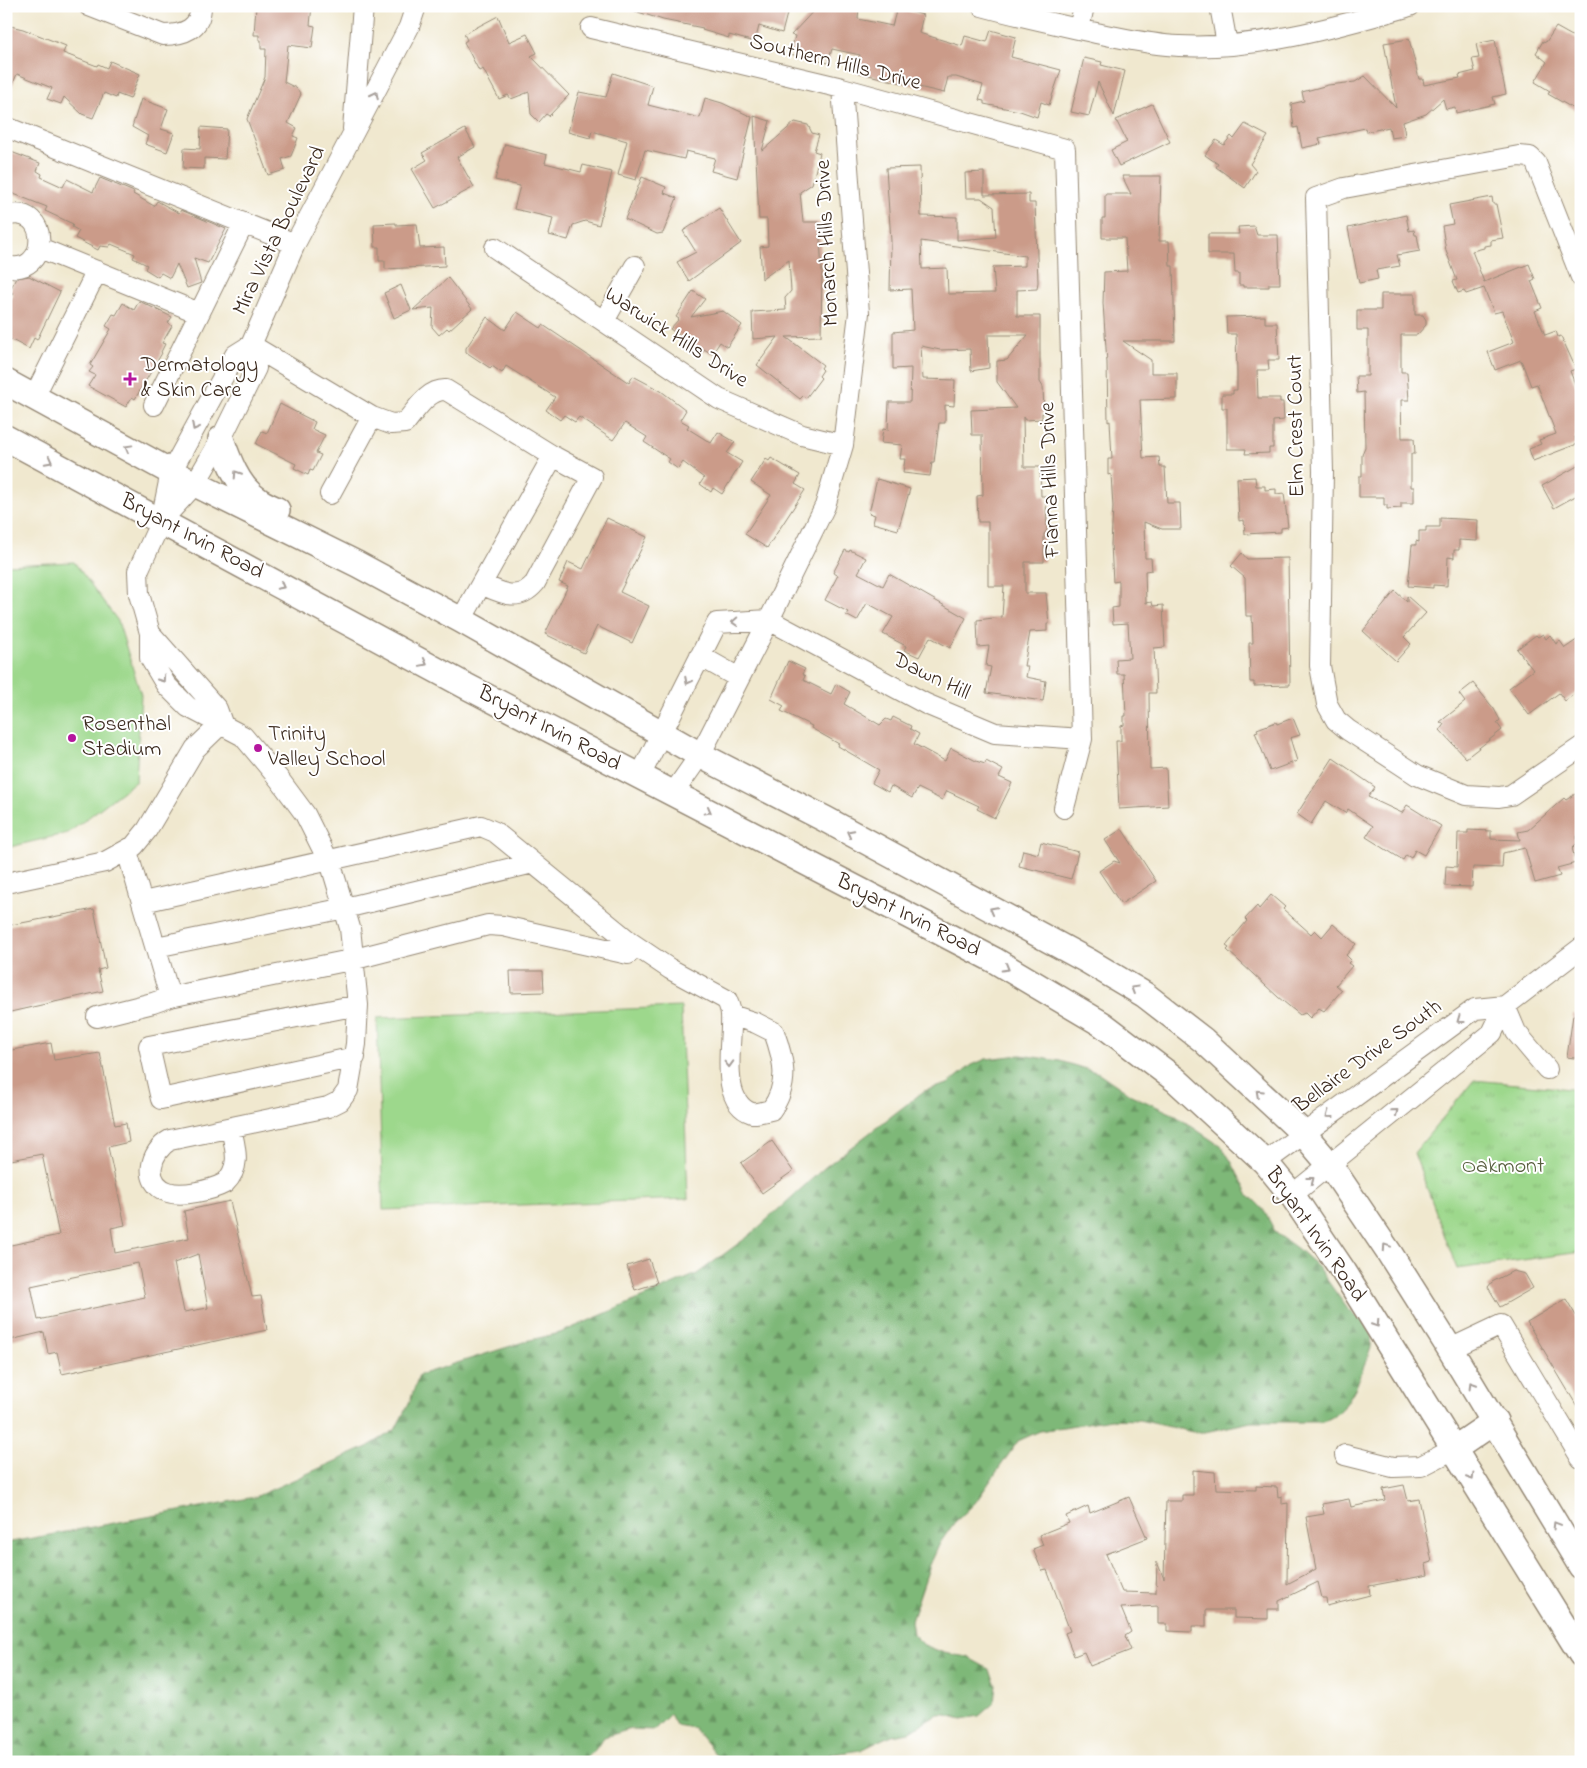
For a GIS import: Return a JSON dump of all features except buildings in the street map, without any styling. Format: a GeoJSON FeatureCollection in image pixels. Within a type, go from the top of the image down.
{"type":"FeatureCollection","features":[{"type":"Feature","properties":{"kind":"main road","name":"Bryant Irvin Road"},"geometry":{"type":"LineString","coordinates":[[6,382],[171,472],[357,564],[461,620],[700,756],[825,819],[1088,961],[1145,995],[1203,1040],[1303,1133],[1330,1165],[1390,1254],[1450,1349],[1581,1566]]}},
{"type":"Feature","properties":{"kind":"main road","name":"Bryant Irvin Road"},"geometry":{"type":"LineString","coordinates":[[6,438],[466,686],[674,792],[801,862],[994,960],[1102,1024],[1176,1080],[1265,1162],[1292,1195],[1344,1272],[1581,1654]]}},
{"type":"Feature","properties":{"kind":"main road"},"geometry":{"type":"LineString","coordinates":[[221,439],[230,463],[255,498],[333,539],[357,564]]}},
{"type":"Feature","properties":{"kind":"main road"},"geometry":{"type":"LineString","coordinates":[[1454,1449],[1495,1421]]}},
{"type":"Feature","properties":{"kind":"street"},"geometry":{"type":"LineString","coordinates":[[89,6],[163,35],[176,35],[188,31],[196,24],[201,6]]}},
{"type":"Feature","properties":{"kind":"street","name":"Mira Vista Boulevard"},"geometry":{"type":"LineString","coordinates":[[353,138],[363,6]]}},
{"type":"Feature","properties":{"kind":"street","name":"Mira Vista Boulevard"},"geometry":{"type":"LineString","coordinates":[[161,520],[171,472],[235,355],[251,345],[296,244],[353,138],[409,27],[416,6]]}},
{"type":"Feature","properties":{"kind":"street"},"geometry":{"type":"LineString","coordinates":[[982,6],[1024,11],[1079,29],[1153,44],[1181,47],[1261,42],[1351,14],[1410,6]]}},
{"type":"Feature","properties":{"kind":"street"},"geometry":{"type":"LineString","coordinates":[[1079,29],[1084,6]]}},
{"type":"Feature","properties":{"kind":"street"},"geometry":{"type":"LineString","coordinates":[[1220,6],[1227,44]]}},
{"type":"Feature","properties":{"kind":"street","name":"Southern Hills Drive"},"geometry":{"type":"LineString","coordinates":[[591,28],[842,88],[1065,149]]}},
{"type":"Feature","properties":{"kind":"street","name":"Monarch Hills Drive"},"geometry":{"type":"LineString","coordinates":[[674,792],[700,756],[770,620],[825,506],[843,445],[859,313],[842,88]]}},
{"type":"Feature","properties":{"kind":"street"},"geometry":{"type":"LineString","coordinates":[[6,127],[243,225],[296,244]]}},
{"type":"Feature","properties":{"kind":"street","name":"Fianna Hills Drive"},"geometry":{"type":"LineString","coordinates":[[1064,808],[1082,739],[1065,149]]}},
{"type":"Feature","properties":{"kind":"street","name":"Elm Crest Court"},"geometry":{"type":"LineString","coordinates":[[1581,277],[1536,163],[1530,157],[1519,156],[1344,188],[1316,198],[1323,471],[1320,666],[1327,704],[1336,720],[1342,725],[1402,766],[1417,775],[1466,795],[1499,797],[1512,795],[1581,747]]}},
{"type":"Feature","properties":{"kind":"street"},"geometry":{"type":"LineString","coordinates":[[6,216],[14,213],[27,216],[37,226],[40,234],[40,248],[29,263],[14,268],[6,266]]}},
{"type":"Feature","properties":{"kind":"street"},"geometry":{"type":"LineString","coordinates":[[154,405],[243,225]]}},
{"type":"Feature","properties":{"kind":"street"},"geometry":{"type":"LineString","coordinates":[[40,248],[199,313]]}},
{"type":"Feature","properties":{"kind":"street","name":"Warwick Hills Drive"},"geometry":{"type":"LineString","coordinates":[[495,248],[719,399],[802,435],[843,445]]}},
{"type":"Feature","properties":{"kind":"street"},"geometry":{"type":"LineString","coordinates":[[604,321],[635,266]]}},
{"type":"Feature","properties":{"kind":"street"},"geometry":{"type":"LineString","coordinates":[[34,397],[97,271]]}},
{"type":"Feature","properties":{"kind":"street"},"geometry":{"type":"LineString","coordinates":[[251,345],[372,417],[391,424],[405,423],[431,394],[439,390],[446,390],[592,478],[535,582],[528,591],[515,595],[502,593],[481,584]]}},
{"type":"Feature","properties":{"kind":"street","name":"Mira Vista Boulevard"},"geometry":{"type":"LineString","coordinates":[[161,520],[195,484],[221,439],[256,368],[251,345]]}},
{"type":"Feature","properties":{"kind":"street"},"geometry":{"type":"LineString","coordinates":[[330,494],[372,417]]}},
{"type":"Feature","properties":{"kind":"street"},"geometry":{"type":"LineString","coordinates":[[461,620],[553,456]]}},
{"type":"Feature","properties":{"kind":"street"},"geometry":{"type":"LineString","coordinates":[[161,520],[138,571],[139,594],[150,633],[150,658],[166,685],[188,707],[212,721],[222,723],[243,736],[279,779],[304,814],[328,859],[345,908],[355,958],[358,1005],[354,1057],[348,1090],[340,1101],[333,1105],[231,1128]]}},
{"type":"Feature","properties":{"kind":"street"},"geometry":{"type":"LineString","coordinates":[[640,776],[717,623],[770,620]]}},
{"type":"Feature","properties":{"kind":"street","name":"Dawn Hill"},"geometry":{"type":"LineString","coordinates":[[770,620],[926,704],[995,733],[1082,739]]}},
{"type":"Feature","properties":{"kind":"street"},"geometry":{"type":"LineString","coordinates":[[700,656],[740,678]]}},
{"type":"Feature","properties":{"kind":"street"},"geometry":{"type":"LineString","coordinates":[[6,883],[105,862],[128,851],[147,830],[195,749],[222,723]]}},
{"type":"Feature","properties":{"kind":"street"},"geometry":{"type":"LineString","coordinates":[[143,902],[481,826],[495,832],[630,942],[670,969],[727,1000],[731,1015],[728,1041],[730,1081],[740,1106],[753,1113],[771,1110],[781,1097],[784,1059],[774,1032],[756,1023],[731,1015]]}},
{"type":"Feature","properties":{"kind":"street"},"geometry":{"type":"LineString","coordinates":[[128,851],[170,997]]}},
{"type":"Feature","properties":{"kind":"street"},"geometry":{"type":"LineString","coordinates":[[156,947],[345,908],[533,863]]}},
{"type":"Feature","properties":{"kind":"street"},"geometry":{"type":"LineString","coordinates":[[97,1017],[153,1004],[170,997],[355,958],[488,925],[628,954],[630,942]]}},
{"type":"Feature","properties":{"kind":"street"},"geometry":{"type":"LineString","coordinates":[[1292,1195],[1492,1033],[1505,1006],[1581,948]]}},
{"type":"Feature","properties":{"kind":"street"},"geometry":{"type":"LineString","coordinates":[[354,1057],[161,1099],[149,1046],[358,1005]]}},
{"type":"Feature","properties":{"kind":"street"},"geometry":{"type":"LineString","coordinates":[[1505,1006],[1516,1032],[1547,1069]]}},
{"type":"Feature","properties":{"kind":"street","name":"Bellaire Drive South"},"geometry":{"type":"LineString","coordinates":[[1265,1162],[1475,1009],[1505,1006]]}},
{"type":"Feature","properties":{"kind":"street"},"geometry":{"type":"LineString","coordinates":[[1450,1349],[1501,1325],[1581,1458]]}},
{"type":"Feature","properties":{"kind":"street"},"geometry":{"type":"LineString","coordinates":[[1345,1456],[1393,1467],[1421,1466],[1454,1449]]}},
{"type":"Feature","properties":{"kind":"green space","name":"Rosenthal Stadium"},"geometry":{"type":"Polygon","coordinates":[[[74,562],[118,621],[141,695],[136,781],[68,833],[6,848],[6,565],[74,562]]]}},
{"type":"Feature","properties":{"kind":"green space"},"geometry":{"type":"Polygon","coordinates":[[[681,1007],[688,1199],[383,1210],[377,1018],[681,1007]]]}},
{"type":"Feature","properties":{"kind":"green space"},"geometry":{"type":"Polygon","coordinates":[[[1021,1055],[1060,1061],[1099,1073],[1131,1095],[1173,1114],[1222,1147],[1248,1194],[1263,1209],[1276,1233],[1317,1266],[1347,1308],[1366,1325],[1372,1335],[1371,1348],[1356,1387],[1346,1404],[1334,1416],[1323,1422],[1251,1422],[1205,1432],[1193,1432],[1139,1420],[1111,1419],[1040,1431],[1018,1441],[975,1503],[954,1523],[940,1543],[930,1565],[911,1621],[913,1634],[924,1645],[944,1653],[967,1657],[989,1669],[996,1684],[994,1703],[979,1716],[962,1719],[947,1715],[937,1715],[909,1732],[892,1735],[861,1750],[832,1754],[811,1762],[722,1762],[694,1728],[676,1725],[670,1714],[654,1730],[631,1729],[604,1737],[595,1750],[580,1762],[6,1762],[6,1543],[255,1497],[367,1447],[395,1430],[410,1401],[419,1375],[530,1340],[560,1333],[697,1274],[750,1235],[824,1168],[924,1091],[948,1084],[972,1065],[986,1059],[1021,1055]]]}},
{"type":"Feature","properties":{"kind":"green space","name":"Oakmont"},"geometry":{"type":"Polygon","coordinates":[[[1474,1080],[1581,1090],[1581,1252],[1457,1269],[1414,1153],[1474,1080]]]}},
{"type":"Feature","properties":{"kind":"place","name":"Dermatology & Skin Care"},"geometry":{"type":"Point","coordinates":[130,379]}},
{"type":"Feature","properties":{"kind":"place","name":"Rosenthal Stadium"},"geometry":{"type":"Point","coordinates":[72,738]}},
{"type":"Feature","properties":{"kind":"place","name":"Trinity Valley School"},"geometry":{"type":"Point","coordinates":[258,748]}}]}
